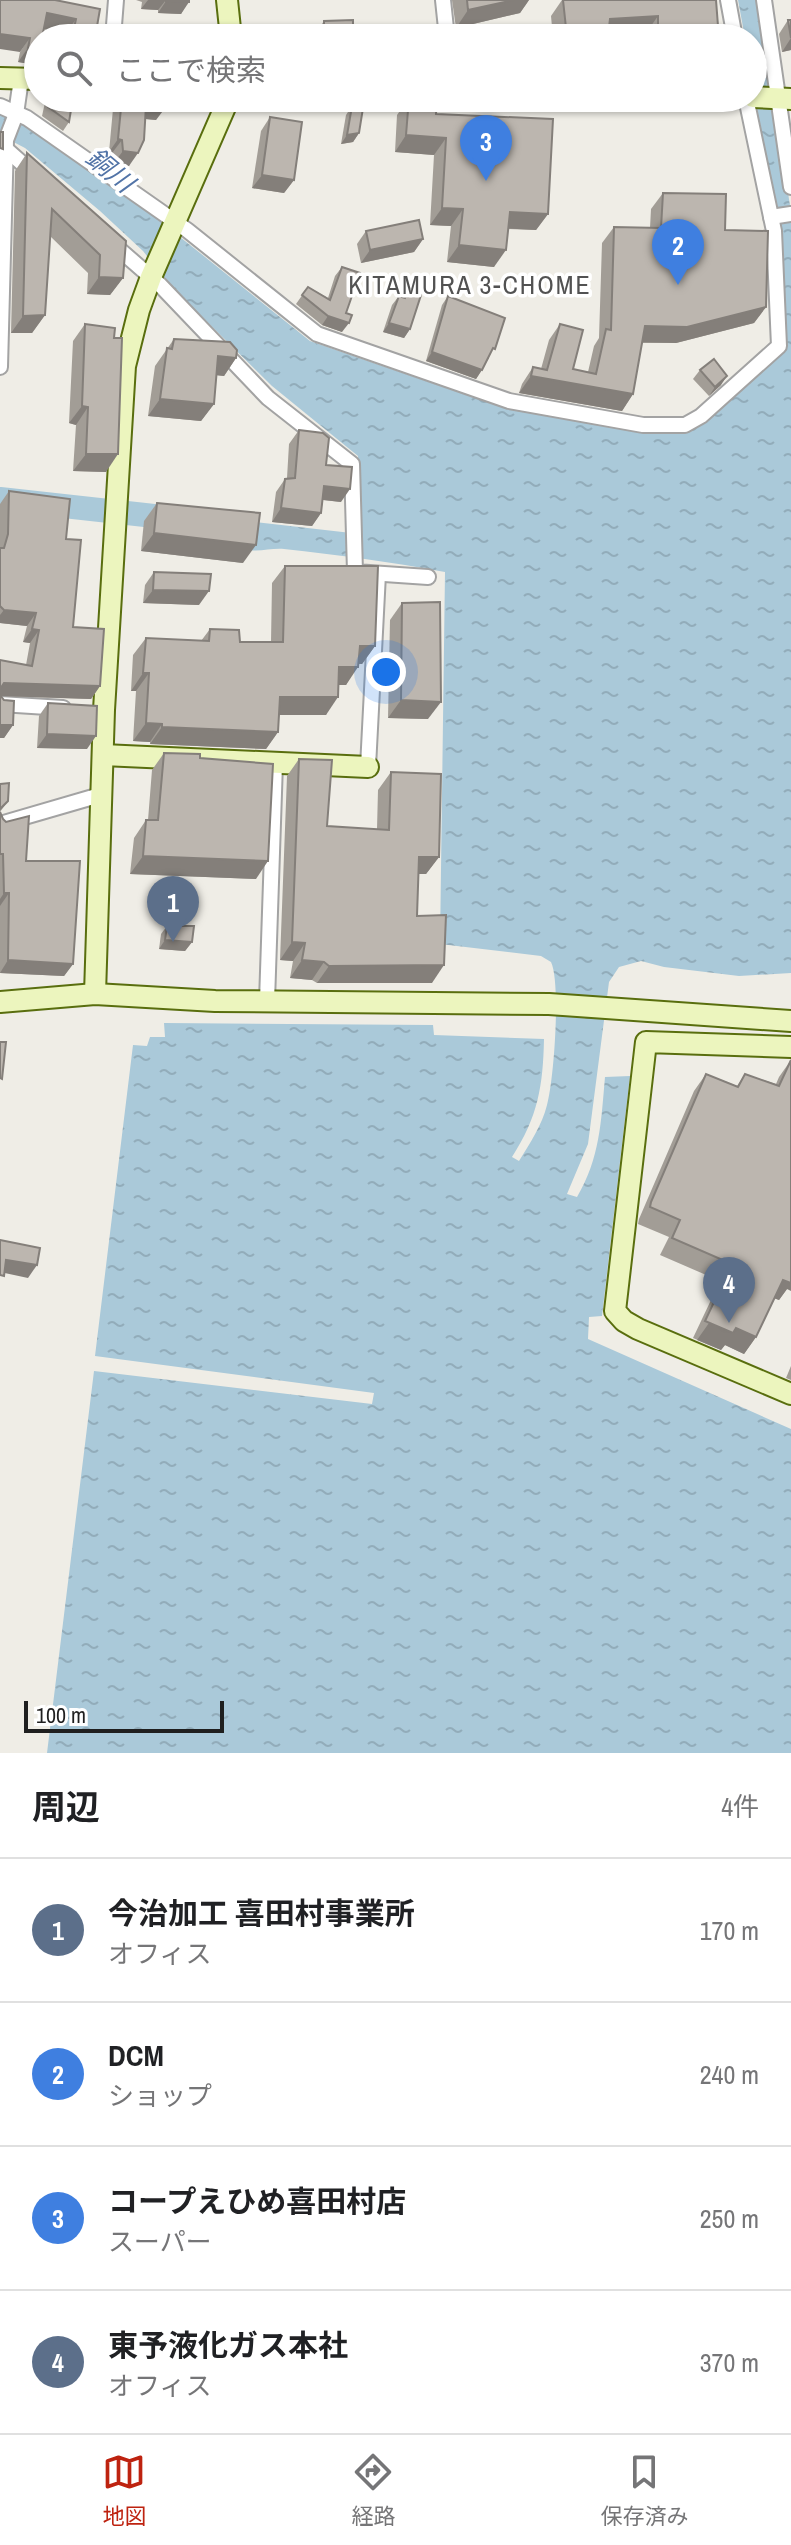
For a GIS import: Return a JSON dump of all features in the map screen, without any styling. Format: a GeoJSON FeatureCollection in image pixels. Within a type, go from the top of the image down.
{"type":"FeatureCollection","features":[{"type":"Feature","properties":{"kind":"street"},"geometry":{"type":"LineString","coordinates":[[114,24],[116,0]]}},
{"type":"Feature","properties":{"kind":"street"},"geometry":{"type":"LineString","coordinates":[[227,0],[230,24]]}},
{"type":"Feature","properties":{"kind":"street"},"geometry":{"type":"LineString","coordinates":[[443,0],[446,24]]}},
{"type":"Feature","properties":{"kind":"street"},"geometry":{"type":"LineString","coordinates":[[728,0],[732,24]]}},
{"type":"Feature","properties":{"kind":"street"},"geometry":{"type":"LineString","coordinates":[[764,0],[785,98],[791,187]]}},
{"type":"Feature","properties":{"kind":"street"},"geometry":{"type":"LineString","coordinates":[[0,78],[24,79]]}},
{"type":"Feature","properties":{"kind":"street"},"geometry":{"type":"LineString","coordinates":[[0,367],[6,140],[24,94]]}},
{"type":"Feature","properties":{"kind":"street"},"geometry":{"type":"LineString","coordinates":[[0,106],[27,118],[175,225],[317,334],[509,401],[643,425],[666,426],[685,425],[701,416],[779,346],[771,217],[749,112]]}},
{"type":"Feature","properties":{"kind":"street"},"geometry":{"type":"LineString","coordinates":[[95,994],[103,755],[89,710],[125,366],[139,310],[154,269],[223,112]]}},
{"type":"Feature","properties":{"kind":"street"},"geometry":{"type":"LineString","coordinates":[[7,150],[43,182]]}},
{"type":"Feature","properties":{"kind":"street"},"geometry":{"type":"LineString","coordinates":[[771,217],[791,214]]}},
{"type":"Feature","properties":{"kind":"street"},"geometry":{"type":"LineString","coordinates":[[103,235],[154,269],[268,398],[352,464],[355,572],[428,577]]}},
{"type":"Feature","properties":{"kind":"street"},"geometry":{"type":"LineString","coordinates":[[103,755],[368,767],[378,574]]}},
{"type":"Feature","properties":{"kind":"street"},"geometry":{"type":"LineString","coordinates":[[0,704],[89,710]]}},
{"type":"Feature","properties":{"kind":"street"},"geometry":{"type":"LineString","coordinates":[[267,1001],[275,763]]}},
{"type":"Feature","properties":{"kind":"street"},"geometry":{"type":"LineString","coordinates":[[0,824],[100,795]]}},
{"type":"Feature","properties":{"kind":"street"},"geometry":{"type":"LineString","coordinates":[[0,1002],[95,994],[215,1001],[549,1004],[791,1021]]}},
{"type":"Feature","properties":{"kind":"street"},"geometry":{"type":"LineString","coordinates":[[791,1047],[646,1042],[615,1311],[638,1329],[791,1394]]}},
{"type":"Feature","properties":{"kind":"water"},"geometry":{"type":"Polygon","coordinates":[[[738,0],[758,0],[762,24],[742,24],[738,0]]]}},
{"type":"Feature","properties":{"kind":"water"},"geometry":{"type":"Polygon","coordinates":[[[767,58],[791,212],[791,973],[739,976],[664,967],[641,961],[619,967],[609,982],[588,1144],[567,1194],[577,1197],[591,1168],[598,1139],[605,1077],[630,1076],[602,1316],[589,1317],[588,1339],[791,1429],[791,1753],[47,1753],[94,1371],[372,1404],[374,1393],[95,1356],[133,1045],[147,1046],[150,1037],[165,1037],[164,1023],[433,1025],[434,1035],[544,1039],[537,1101],[528,1128],[512,1157],[519,1161],[539,1127],[550,1093],[556,990],[551,962],[541,956],[440,944],[445,572],[284,549],[248,550],[255,522],[360,534],[358,456],[272,386],[170,285],[143,251],[100,211],[25,148],[0,135],[0,111],[24,121],[155,217],[310,341],[490,403],[658,433],[690,429],[785,351],[780,257],[757,112],[767,112],[767,58]]]}},
{"type":"Feature","properties":{"kind":"building"},"geometry":{"type":"Polygon","coordinates":[[[0,0],[55,0],[100,9],[97,24],[75,24],[76,19],[47,13],[45,24],[24,24],[24,37],[0,34],[0,0]]]}},
{"type":"Feature","properties":{"kind":"building"},"geometry":{"type":"Polygon","coordinates":[[[467,0],[514,0],[468,10],[467,0]]]}},
{"type":"Feature","properties":{"kind":"building"},"geometry":{"type":"Polygon","coordinates":[[[563,0],[716,0],[718,24],[658,24],[658,16],[610,19],[609,24],[566,24],[563,0]]]}},
{"type":"Feature","properties":{"kind":"building"},"geometry":{"type":"Polygon","coordinates":[[[353,20],[353,24],[324,24],[324,21],[353,20]]]}},
{"type":"Feature","properties":{"kind":"building"},"geometry":{"type":"Polygon","coordinates":[[[55,112],[71,112],[69,122],[55,112]]]}},
{"type":"Feature","properties":{"kind":"building"},"geometry":{"type":"Polygon","coordinates":[[[121,112],[146,112],[144,140],[138,153],[123,151],[122,140],[118,139],[121,112]]]}},
{"type":"Feature","properties":{"kind":"building"},"geometry":{"type":"Polygon","coordinates":[[[351,112],[362,112],[359,133],[347,135],[351,112]]]}},
{"type":"Feature","properties":{"kind":"building"},"geometry":{"type":"Polygon","coordinates":[[[408,112],[553,119],[548,214],[510,212],[506,250],[459,245],[463,209],[442,208],[446,138],[406,135],[408,112]]]}},
{"type":"Feature","properties":{"kind":"building"},"geometry":{"type":"Polygon","coordinates":[[[270,117],[302,122],[294,180],[262,175],[270,117]]]}},
{"type":"Feature","properties":{"kind":"building"},"geometry":{"type":"Polygon","coordinates":[[[0,132],[3,132],[3,149],[0,148],[0,132]]]}},
{"type":"Feature","properties":{"kind":"building"},"geometry":{"type":"Polygon","coordinates":[[[27,153],[126,241],[123,278],[99,277],[100,255],[52,209],[45,315],[23,316],[27,153]]]}},
{"type":"Feature","properties":{"kind":"building"},"geometry":{"type":"Polygon","coordinates":[[[663,193],[726,194],[725,230],[768,231],[766,307],[687,327],[645,326],[633,394],[531,376],[533,367],[547,370],[560,324],[583,330],[573,369],[596,374],[606,329],[611,330],[614,227],[661,228],[663,193]]]}},
{"type":"Feature","properties":{"kind":"building"},"geometry":{"type":"Polygon","coordinates":[[[419,220],[423,239],[370,250],[366,231],[419,220]]]}},
{"type":"Feature","properties":{"kind":"building"},"geometry":{"type":"Polygon","coordinates":[[[342,267],[360,273],[346,313],[352,315],[349,323],[328,316],[302,295],[308,287],[330,300],[342,267]]]}},
{"type":"Feature","properties":{"kind":"building"},"geometry":{"type":"Polygon","coordinates":[[[408,290],[421,295],[410,329],[389,323],[399,296],[405,298],[408,290]]]}},
{"type":"Feature","properties":{"kind":"building"},"geometry":{"type":"Polygon","coordinates":[[[448,296],[505,318],[495,349],[482,370],[432,352],[448,296]]]}},
{"type":"Feature","properties":{"kind":"building"},"geometry":{"type":"Polygon","coordinates":[[[85,324],[115,328],[114,338],[122,338],[118,454],[86,454],[88,407],[82,406],[85,324]]]}},
{"type":"Feature","properties":{"kind":"building"},"geometry":{"type":"Polygon","coordinates":[[[174,339],[230,342],[237,350],[236,358],[218,356],[214,404],[160,399],[167,348],[172,349],[174,339]]]}},
{"type":"Feature","properties":{"kind":"building"},"geometry":{"type":"Polygon","coordinates":[[[714,359],[727,376],[715,387],[700,370],[714,359]]]}},
{"type":"Feature","properties":{"kind":"building"},"geometry":{"type":"Polygon","coordinates":[[[299,430],[323,433],[329,438],[326,465],[352,467],[350,489],[324,486],[321,513],[281,508],[285,479],[295,478],[299,430]]]}},
{"type":"Feature","properties":{"kind":"building"},"geometry":{"type":"Polygon","coordinates":[[[9,491],[70,499],[66,539],[81,540],[73,627],[104,629],[100,686],[4,683],[0,689],[0,660],[32,666],[39,630],[32,629],[36,613],[4,610],[0,606],[0,548],[4,548],[8,534],[9,491]]]}},
{"type":"Feature","properties":{"kind":"building"},"geometry":{"type":"Polygon","coordinates":[[[157,503],[260,513],[256,545],[154,533],[157,503]]]}},
{"type":"Feature","properties":{"kind":"building"},"geometry":{"type":"Polygon","coordinates":[[[285,566],[378,566],[375,646],[360,646],[358,667],[339,667],[338,697],[280,697],[278,732],[162,727],[162,724],[146,723],[149,673],[143,673],[146,638],[209,641],[210,629],[239,630],[240,642],[283,642],[285,566]]]}},
{"type":"Feature","properties":{"kind":"building"},"geometry":{"type":"Polygon","coordinates":[[[154,572],[211,574],[209,591],[153,590],[154,572]]]}},
{"type":"Feature","properties":{"kind":"building"},"geometry":{"type":"Polygon","coordinates":[[[440,602],[441,702],[401,700],[402,603],[440,602]]]}},
{"type":"Feature","properties":{"kind":"building"},"geometry":{"type":"Polygon","coordinates":[[[0,695],[4,700],[14,701],[13,725],[0,725],[0,695]]]}},
{"type":"Feature","properties":{"kind":"building"},"geometry":{"type":"Polygon","coordinates":[[[48,703],[97,706],[96,736],[47,734],[48,703]]]}},
{"type":"Feature","properties":{"kind":"building"},"geometry":{"type":"Polygon","coordinates":[[[164,753],[200,754],[200,758],[273,764],[268,861],[143,856],[146,820],[158,820],[164,753]]]}},
{"type":"Feature","properties":{"kind":"building"},"geometry":{"type":"Polygon","coordinates":[[[299,759],[332,760],[327,826],[389,830],[391,772],[441,774],[439,857],[419,857],[417,916],[446,915],[444,965],[329,966],[324,962],[302,960],[305,943],[292,942],[299,759]]]}},
{"type":"Feature","properties":{"kind":"building"},"geometry":{"type":"Polygon","coordinates":[[[9,783],[8,801],[0,809],[0,784],[9,783]]]}},
{"type":"Feature","properties":{"kind":"building"},"geometry":{"type":"Polygon","coordinates":[[[0,812],[6,822],[29,816],[26,861],[80,861],[73,964],[8,960],[9,893],[4,893],[0,812]]]}},
{"type":"Feature","properties":{"kind":"building"},"geometry":{"type":"Polygon","coordinates":[[[167,926],[194,926],[192,942],[165,940],[167,926]]]}},
{"type":"Feature","properties":{"kind":"building"},"geometry":{"type":"Polygon","coordinates":[[[0,1042],[6,1042],[2,1079],[0,1078],[0,1042]]]}},
{"type":"Feature","properties":{"kind":"building"},"geometry":{"type":"Polygon","coordinates":[[[791,1060],[791,1283],[783,1280],[756,1337],[736,1328],[733,1333],[705,1321],[732,1264],[672,1238],[680,1220],[650,1207],[706,1074],[738,1087],[745,1074],[779,1086],[791,1060]]]}},
{"type":"Feature","properties":{"kind":"building"},"geometry":{"type":"Polygon","coordinates":[[[0,1240],[40,1248],[37,1265],[6,1260],[4,1276],[0,1275],[0,1240]]]}},
{"type":"Feature","properties":{"kind":"waterway"},"geometry":{"type":"LineString","coordinates":[[0,499],[181,519]]}},
{"type":"Feature","properties":{"kind":"place","name":"コープえひめ喜田村店"},"geometry":{"type":"Point","coordinates":[486,181]}},
{"type":"Feature","properties":{"kind":"place","name":"DCM"},"geometry":{"type":"Point","coordinates":[678,285]}},
{"type":"Feature","properties":{"kind":"place","name":"今治加工 喜田村事業所"},"geometry":{"type":"Point","coordinates":[173,942]}},
{"type":"Feature","properties":{"kind":"place","name":"東予液化ガス本社"},"geometry":{"type":"Point","coordinates":[729,1323]}},
{"type":"Feature","properties":{"kind":"district","name":"KITAMURA 3-CHOME"},"geometry":{"type":"Point","coordinates":[470,285]}},
{"type":"Feature","properties":{"kind":"water label","name":"銅川"},"geometry":{"type":"Point","coordinates":[110,170]}}]}
